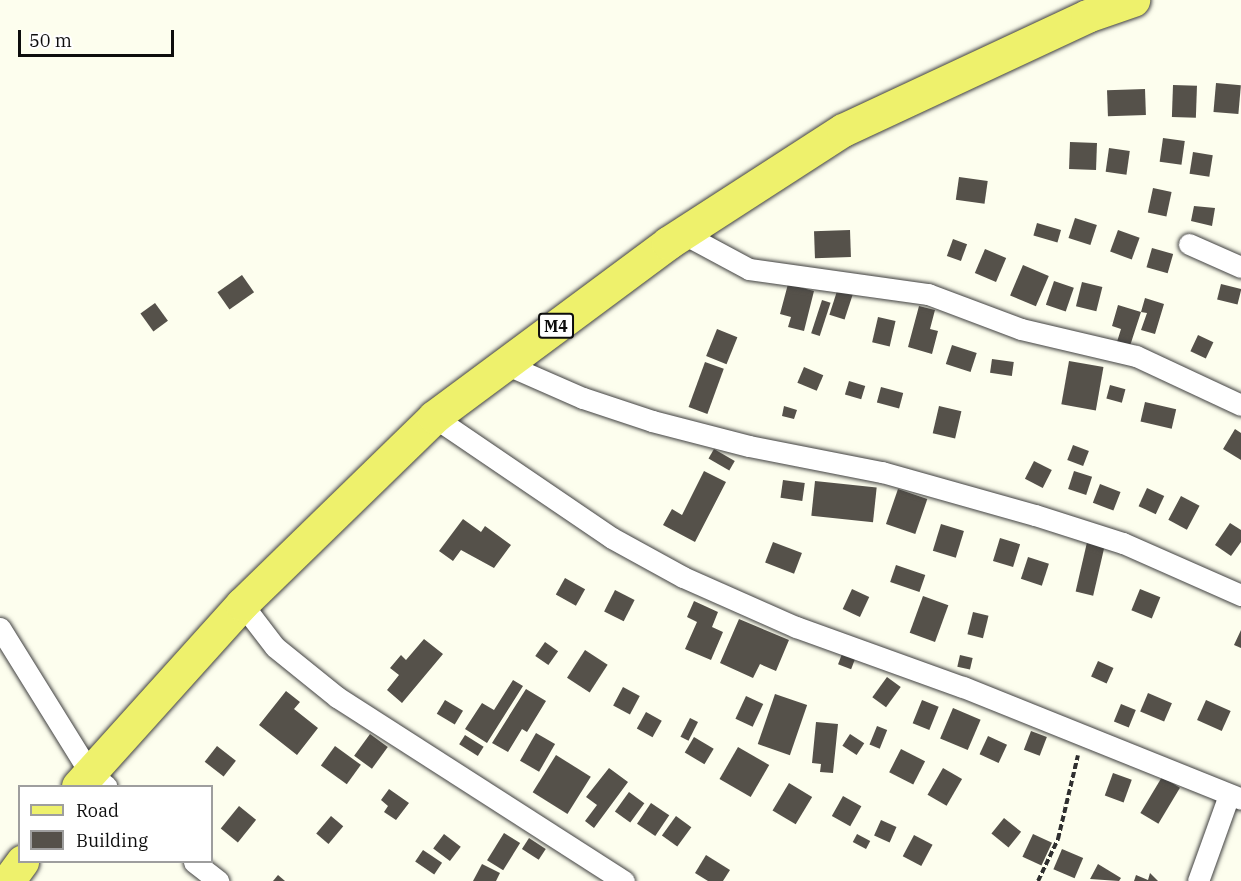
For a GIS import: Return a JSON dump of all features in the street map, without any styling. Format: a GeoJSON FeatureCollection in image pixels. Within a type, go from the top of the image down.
{"type":"FeatureCollection","features":[{"type":"Feature","properties":{"kind":"main road","name":"M4"},"geometry":{"type":"LineString","coordinates":[[91,782],[242,604],[434,417],[682,233],[843,130],[1087,16],[1133,0]]}},
{"type":"Feature","properties":{"kind":"main road"},"geometry":{"type":"LineString","coordinates":[[8,881],[20,863]]}},
{"type":"Feature","properties":{"kind":"street"},"geometry":{"type":"LineString","coordinates":[[682,233],[749,268],[928,294],[1021,329],[1136,356],[1241,405]]}},
{"type":"Feature","properties":{"kind":"street"},"geometry":{"type":"LineString","coordinates":[[1189,244],[1241,267]]}},
{"type":"Feature","properties":{"kind":"street"},"geometry":{"type":"LineString","coordinates":[[505,364],[583,398],[652,421],[749,446],[882,472],[1035,515],[1123,543],[1238,587]]}},
{"type":"Feature","properties":{"kind":"street"},"geometry":{"type":"LineString","coordinates":[[434,417],[612,538],[683,577],[796,627],[963,687],[1083,737],[1237,796],[1198,881]]}},
{"type":"Feature","properties":{"kind":"street"},"geometry":{"type":"LineString","coordinates":[[242,604],[275,647],[337,697],[624,881]]}},
{"type":"Feature","properties":{"kind":"street"},"geometry":{"type":"LineString","coordinates":[[0,628],[91,782]]}},
{"type":"Feature","properties":{"kind":"street"},"geometry":{"type":"LineString","coordinates":[[196,863],[218,881]]}},
{"type":"Feature","properties":{"kind":"path"},"geometry":{"type":"LineString","coordinates":[[1038,881],[1058,839],[1083,737]]}},
{"type":"Feature","properties":{"kind":"building"},"geometry":{"type":"Polygon","coordinates":[[[1216,83],[1241,85],[1238,114],[1213,112],[1216,83]]]}},
{"type":"Feature","properties":{"kind":"building"},"geometry":{"type":"Polygon","coordinates":[[[1173,85],[1197,86],[1196,118],[1172,117],[1173,85]]]}},
{"type":"Feature","properties":{"kind":"building"},"geometry":{"type":"Polygon","coordinates":[[[1145,89],[1146,115],[1108,116],[1107,90],[1145,89]]]}},
{"type":"Feature","properties":{"kind":"building"},"geometry":{"type":"Polygon","coordinates":[[[1163,138],[1185,141],[1181,165],[1160,162],[1163,138]]]}},
{"type":"Feature","properties":{"kind":"building"},"geometry":{"type":"Polygon","coordinates":[[[1070,142],[1097,143],[1096,170],[1069,169],[1070,142]]]}},
{"type":"Feature","properties":{"kind":"building"},"geometry":{"type":"Polygon","coordinates":[[[1109,148],[1130,151],[1126,175],[1106,172],[1109,148]]]}},
{"type":"Feature","properties":{"kind":"building"},"geometry":{"type":"Polygon","coordinates":[[[1193,152],[1213,155],[1209,177],[1190,174],[1193,152]]]}},
{"type":"Feature","properties":{"kind":"building"},"geometry":{"type":"Polygon","coordinates":[[[959,177],[988,181],[985,204],[956,200],[959,177]]]}},
{"type":"Feature","properties":{"kind":"building"},"geometry":{"type":"Polygon","coordinates":[[[1153,188],[1172,192],[1166,216],[1148,212],[1153,188]]]}},
{"type":"Feature","properties":{"kind":"building"},"geometry":{"type":"Polygon","coordinates":[[[1194,206],[1215,208],[1212,226],[1191,221],[1194,206]]]}},
{"type":"Feature","properties":{"kind":"building"},"geometry":{"type":"Polygon","coordinates":[[[1075,218],[1097,225],[1090,245],[1069,238],[1075,218]]]}},
{"type":"Feature","properties":{"kind":"building"},"geometry":{"type":"Polygon","coordinates":[[[1037,223],[1061,230],[1057,242],[1033,235],[1037,223]]]}},
{"type":"Feature","properties":{"kind":"building"},"geometry":{"type":"Polygon","coordinates":[[[850,230],[851,257],[815,258],[814,231],[850,230]]]}},
{"type":"Feature","properties":{"kind":"building"},"geometry":{"type":"Polygon","coordinates":[[[1118,230],[1140,238],[1132,259],[1110,252],[1118,230]]]}},
{"type":"Feature","properties":{"kind":"building"},"geometry":{"type":"Polygon","coordinates":[[[953,239],[967,244],[961,261],[947,256],[953,239]]]}},
{"type":"Feature","properties":{"kind":"building"},"geometry":{"type":"Polygon","coordinates":[[[1152,248],[1173,254],[1168,273],[1146,267],[1152,248]]]}},
{"type":"Feature","properties":{"kind":"building"},"geometry":{"type":"Polygon","coordinates":[[[985,249],[1006,258],[996,282],[975,273],[985,249]]]}},
{"type":"Feature","properties":{"kind":"building"},"geometry":{"type":"Polygon","coordinates":[[[1023,265],[1049,276],[1036,306],[1010,295],[1023,265]]]}},
{"type":"Feature","properties":{"kind":"building"},"geometry":{"type":"Polygon","coordinates":[[[242,275],[254,292],[229,309],[217,292],[242,275]]]}},
{"type":"Feature","properties":{"kind":"building"},"geometry":{"type":"Polygon","coordinates":[[[1054,281],[1074,288],[1066,311],[1046,305],[1054,281]]]}},
{"type":"Feature","properties":{"kind":"building"},"geometry":{"type":"Polygon","coordinates":[[[1082,282],[1102,287],[1096,311],[1076,306],[1082,282]]]}},
{"type":"Feature","properties":{"kind":"building"},"geometry":{"type":"Polygon","coordinates":[[[788,284],[814,291],[804,331],[788,327],[791,317],[780,314],[788,284]]]}},
{"type":"Feature","properties":{"kind":"building"},"geometry":{"type":"Polygon","coordinates":[[[1221,284],[1241,289],[1238,305],[1217,300],[1221,284]]]}},
{"type":"Feature","properties":{"kind":"building"},"geometry":{"type":"Polygon","coordinates":[[[838,288],[853,293],[845,320],[829,315],[838,288]]]}},
{"type":"Feature","properties":{"kind":"building"},"geometry":{"type":"Polygon","coordinates":[[[1145,298],[1164,304],[1155,334],[1141,330],[1147,313],[1141,312],[1145,298]]]}},
{"type":"Feature","properties":{"kind":"building"},"geometry":{"type":"Polygon","coordinates":[[[822,300],[831,303],[820,336],[811,333],[822,300]]]}},
{"type":"Feature","properties":{"kind":"building"},"geometry":{"type":"Polygon","coordinates":[[[155,303],[168,321],[153,331],[140,314],[155,303]]]}},
{"type":"Feature","properties":{"kind":"building"},"geometry":{"type":"Polygon","coordinates":[[[1118,305],[1141,312],[1129,349],[1116,345],[1121,329],[1112,326],[1118,305]]]}},
{"type":"Feature","properties":{"kind":"building"},"geometry":{"type":"Polygon","coordinates":[[[919,306],[935,310],[930,329],[938,331],[932,354],[908,347],[919,306]]]}},
{"type":"Feature","properties":{"kind":"building"},"geometry":{"type":"Polygon","coordinates":[[[878,317],[896,321],[890,346],[872,342],[878,317]]]}},
{"type":"Feature","properties":{"kind":"building"},"geometry":{"type":"Polygon","coordinates":[[[717,329],[737,337],[727,364],[706,356],[717,329]]]}},
{"type":"Feature","properties":{"kind":"building"},"geometry":{"type":"Polygon","coordinates":[[[1198,335],[1213,342],[1206,358],[1190,351],[1198,335]]]}},
{"type":"Feature","properties":{"kind":"building"},"geometry":{"type":"Polygon","coordinates":[[[952,345],[977,353],[971,372],[946,364],[952,345]]]}},
{"type":"Feature","properties":{"kind":"building"},"geometry":{"type":"Polygon","coordinates":[[[992,359],[1014,362],[1012,376],[990,373],[992,359]]]}},
{"type":"Feature","properties":{"kind":"building"},"geometry":{"type":"Polygon","coordinates":[[[1069,361],[1103,367],[1096,410],[1061,404],[1069,361]]]}},
{"type":"Feature","properties":{"kind":"building"},"geometry":{"type":"Polygon","coordinates":[[[705,362],[724,369],[707,414],[689,407],[705,362]]]}},
{"type":"Feature","properties":{"kind":"building"},"geometry":{"type":"Polygon","coordinates":[[[804,367],[823,375],[817,391],[797,383],[804,367]]]}},
{"type":"Feature","properties":{"kind":"building"},"geometry":{"type":"Polygon","coordinates":[[[849,381],[865,386],[861,399],[845,394],[849,381]]]}},
{"type":"Feature","properties":{"kind":"building"},"geometry":{"type":"Polygon","coordinates":[[[1110,385],[1125,389],[1122,403],[1106,399],[1110,385]]]}},
{"type":"Feature","properties":{"kind":"building"},"geometry":{"type":"Polygon","coordinates":[[[881,387],[903,393],[899,408],[877,402],[881,387]]]}},
{"type":"Feature","properties":{"kind":"building"},"geometry":{"type":"Polygon","coordinates":[[[1145,402],[1176,409],[1172,429],[1141,421],[1145,402]]]}},
{"type":"Feature","properties":{"kind":"building"},"geometry":{"type":"Polygon","coordinates":[[[784,406],[797,410],[794,419],[782,416],[784,406]]]}},
{"type":"Feature","properties":{"kind":"building"},"geometry":{"type":"Polygon","coordinates":[[[939,406],[961,411],[955,438],[933,433],[939,406]]]}},
{"type":"Feature","properties":{"kind":"building"},"geometry":{"type":"Polygon","coordinates":[[[1235,429],[1241,433],[1241,460],[1223,449],[1235,429]]]}},
{"type":"Feature","properties":{"kind":"building"},"geometry":{"type":"Polygon","coordinates":[[[1073,445],[1089,451],[1083,466],[1067,460],[1073,445]]]}},
{"type":"Feature","properties":{"kind":"building"},"geometry":{"type":"Polygon","coordinates":[[[714,449],[735,461],[729,471],[708,459],[714,449]]]}},
{"type":"Feature","properties":{"kind":"building"},"geometry":{"type":"Polygon","coordinates":[[[1034,461],[1052,470],[1043,488],[1025,479],[1034,461]]]}},
{"type":"Feature","properties":{"kind":"building"},"geometry":{"type":"Polygon","coordinates":[[[704,471],[726,482],[695,542],[663,525],[672,509],[682,515],[704,471]]]}},
{"type":"Feature","properties":{"kind":"building"},"geometry":{"type":"Polygon","coordinates":[[[1074,471],[1092,477],[1086,495],[1068,489],[1074,471]]]}},
{"type":"Feature","properties":{"kind":"building"},"geometry":{"type":"Polygon","coordinates":[[[783,480],[805,483],[802,501],[780,498],[783,480]]]}},
{"type":"Feature","properties":{"kind":"building"},"geometry":{"type":"Polygon","coordinates":[[[815,481],[877,487],[873,522],[811,516],[815,481]]]}},
{"type":"Feature","properties":{"kind":"building"},"geometry":{"type":"Polygon","coordinates":[[[1100,484],[1121,492],[1113,511],[1093,503],[1100,484]]]}},
{"type":"Feature","properties":{"kind":"building"},"geometry":{"type":"Polygon","coordinates":[[[1147,488],[1164,496],[1156,514],[1139,506],[1147,488]]]}},
{"type":"Feature","properties":{"kind":"building"},"geometry":{"type":"Polygon","coordinates":[[[898,489],[927,499],[915,534],[886,524],[898,489]]]}},
{"type":"Feature","properties":{"kind":"building"},"geometry":{"type":"Polygon","coordinates":[[[1181,496],[1200,506],[1187,530],[1168,520],[1181,496]]]}},
{"type":"Feature","properties":{"kind":"building"},"geometry":{"type":"Polygon","coordinates":[[[463,519],[481,532],[485,526],[511,545],[494,568],[461,550],[453,561],[439,551],[463,519]]]}},
{"type":"Feature","properties":{"kind":"building"},"geometry":{"type":"Polygon","coordinates":[[[1230,523],[1241,530],[1241,542],[1231,556],[1215,545],[1230,523]]]}},
{"type":"Feature","properties":{"kind":"building"},"geometry":{"type":"Polygon","coordinates":[[[941,524],[964,531],[956,558],[933,551],[941,524]]]}},
{"type":"Feature","properties":{"kind":"building"},"geometry":{"type":"Polygon","coordinates":[[[1000,538],[1020,544],[1013,567],[993,561],[1000,538]]]}},
{"type":"Feature","properties":{"kind":"building"},"geometry":{"type":"Polygon","coordinates":[[[1088,538],[1106,542],[1093,596],[1076,592],[1088,538]]]}},
{"type":"Feature","properties":{"kind":"building"},"geometry":{"type":"Polygon","coordinates":[[[773,542],[802,553],[794,574],[765,563],[773,542]]]}},
{"type":"Feature","properties":{"kind":"building"},"geometry":{"type":"Polygon","coordinates":[[[1028,557],[1049,564],[1042,586],[1021,579],[1028,557]]]}},
{"type":"Feature","properties":{"kind":"building"},"geometry":{"type":"Polygon","coordinates":[[[896,565],[925,575],[919,592],[890,582],[896,565]]]}},
{"type":"Feature","properties":{"kind":"building"},"geometry":{"type":"Polygon","coordinates":[[[565,578],[585,589],[576,606],[556,595],[565,578]]]}},
{"type":"Feature","properties":{"kind":"building"},"geometry":{"type":"Polygon","coordinates":[[[852,589],[869,597],[860,617],[843,609],[852,589]]]}},
{"type":"Feature","properties":{"kind":"building"},"geometry":{"type":"Polygon","coordinates":[[[1140,589],[1160,597],[1152,619],[1131,610],[1140,589]]]}},
{"type":"Feature","properties":{"kind":"building"},"geometry":{"type":"Polygon","coordinates":[[[615,590],[635,600],[624,621],[604,611],[615,590]]]}},
{"type":"Feature","properties":{"kind":"building"},"geometry":{"type":"Polygon","coordinates":[[[923,596],[948,605],[935,642],[910,633],[923,596]]]}},
{"type":"Feature","properties":{"kind":"building"},"geometry":{"type":"Polygon","coordinates":[[[694,601],[718,612],[712,627],[723,632],[711,660],[685,649],[697,622],[687,617],[694,601]]]}},
{"type":"Feature","properties":{"kind":"building"},"geometry":{"type":"Polygon","coordinates":[[[973,612],[989,616],[983,638],[967,634],[973,612]]]}},
{"type":"Feature","properties":{"kind":"building"},"geometry":{"type":"Polygon","coordinates":[[[739,619],[789,640],[776,671],[760,664],[753,678],[720,663],[739,619]]]}},
{"type":"Feature","properties":{"kind":"building"},"geometry":{"type":"Polygon","coordinates":[[[1241,630],[1241,648],[1234,645],[1241,630]]]}},
{"type":"Feature","properties":{"kind":"building"},"geometry":{"type":"Polygon","coordinates":[[[424,639],[443,654],[402,703],[387,690],[399,675],[390,668],[401,655],[406,660],[424,639]]]}},
{"type":"Feature","properties":{"kind":"building"},"geometry":{"type":"Polygon","coordinates":[[[545,642],[558,651],[548,665],[535,656],[545,642]]]}},
{"type":"Feature","properties":{"kind":"building"},"geometry":{"type":"Polygon","coordinates":[[[585,650],[608,665],[590,692],[567,678],[585,650]]]}},
{"type":"Feature","properties":{"kind":"building"},"geometry":{"type":"Polygon","coordinates":[[[842,654],[855,659],[851,669],[838,664],[842,654]]]}},
{"type":"Feature","properties":{"kind":"building"},"geometry":{"type":"Polygon","coordinates":[[[960,655],[973,658],[970,670],[957,667],[960,655]]]}},
{"type":"Feature","properties":{"kind":"building"},"geometry":{"type":"Polygon","coordinates":[[[1098,661],[1114,668],[1107,683],[1091,677],[1098,661]]]}},
{"type":"Feature","properties":{"kind":"building"},"geometry":{"type":"Polygon","coordinates":[[[887,677],[901,687],[886,707],[872,697],[887,677]]]}},
{"type":"Feature","properties":{"kind":"building"},"geometry":{"type":"Polygon","coordinates":[[[513,680],[523,686],[487,743],[465,729],[482,703],[494,710],[513,680]]]}},
{"type":"Feature","properties":{"kind":"building"},"geometry":{"type":"Polygon","coordinates":[[[623,687],[640,696],[630,714],[613,706],[623,687]]]}},
{"type":"Feature","properties":{"kind":"building"},"geometry":{"type":"Polygon","coordinates":[[[526,689],[546,701],[527,732],[522,729],[508,752],[492,743],[526,689]]]}},
{"type":"Feature","properties":{"kind":"building"},"geometry":{"type":"Polygon","coordinates":[[[286,691],[300,702],[294,709],[318,728],[297,755],[259,725],[286,691]]]}},
{"type":"Feature","properties":{"kind":"building"},"geometry":{"type":"Polygon","coordinates":[[[1148,693],[1172,703],[1164,722],[1140,711],[1148,693]]]}},
{"type":"Feature","properties":{"kind":"building"},"geometry":{"type":"Polygon","coordinates":[[[775,694],[807,705],[790,755],[758,744],[775,694]]]}},
{"type":"Feature","properties":{"kind":"building"},"geometry":{"type":"Polygon","coordinates":[[[746,696],[763,704],[753,727],[735,719],[746,696]]]}},
{"type":"Feature","properties":{"kind":"building"},"geometry":{"type":"Polygon","coordinates":[[[445,700],[463,711],[455,725],[437,714],[445,700]]]}},
{"type":"Feature","properties":{"kind":"building"},"geometry":{"type":"Polygon","coordinates":[[[922,700],[939,707],[929,730],[913,723],[922,700]]]}},
{"type":"Feature","properties":{"kind":"building"},"geometry":{"type":"Polygon","coordinates":[[[1206,700],[1231,711],[1222,731],[1197,720],[1206,700]]]}},
{"type":"Feature","properties":{"kind":"building"},"geometry":{"type":"Polygon","coordinates":[[[1121,704],[1136,710],[1129,728],[1114,722],[1121,704]]]}},
{"type":"Feature","properties":{"kind":"building"},"geometry":{"type":"Polygon","coordinates":[[[953,708],[981,720],[968,750],[940,738],[953,708]]]}},
{"type":"Feature","properties":{"kind":"building"},"geometry":{"type":"Polygon","coordinates":[[[646,712],[662,721],[653,737],[637,729],[646,712]]]}},
{"type":"Feature","properties":{"kind":"building"},"geometry":{"type":"Polygon","coordinates":[[[690,718],[698,722],[688,741],[680,737],[690,718]]]}},
{"type":"Feature","properties":{"kind":"building"},"geometry":{"type":"Polygon","coordinates":[[[816,722],[838,724],[833,773],[820,772],[821,764],[812,763],[816,722]]]}},
{"type":"Feature","properties":{"kind":"building"},"geometry":{"type":"Polygon","coordinates":[[[877,726],[887,730],[880,749],[870,745],[877,726]]]}},
{"type":"Feature","properties":{"kind":"building"},"geometry":{"type":"Polygon","coordinates":[[[1031,731],[1047,737],[1040,756],[1024,750],[1031,731]]]}},
{"type":"Feature","properties":{"kind":"building"},"geometry":{"type":"Polygon","coordinates":[[[536,733],[555,744],[539,772],[520,761],[536,733]]]}},
{"type":"Feature","properties":{"kind":"building"},"geometry":{"type":"Polygon","coordinates":[[[370,734],[388,747],[372,769],[354,756],[370,734]]]}},
{"type":"Feature","properties":{"kind":"building"},"geometry":{"type":"Polygon","coordinates":[[[850,734],[864,743],[857,755],[842,746],[850,734]]]}},
{"type":"Feature","properties":{"kind":"building"},"geometry":{"type":"Polygon","coordinates":[[[465,735],[484,747],[478,756],[459,744],[465,735]]]}},
{"type":"Feature","properties":{"kind":"building"},"geometry":{"type":"Polygon","coordinates":[[[988,736],[1007,745],[999,763],[980,754],[988,736]]]}},
{"type":"Feature","properties":{"kind":"building"},"geometry":{"type":"Polygon","coordinates":[[[694,737],[714,749],[704,764],[685,752],[694,737]]]}},
{"type":"Feature","properties":{"kind":"building"},"geometry":{"type":"Polygon","coordinates":[[[217,746],[236,761],[224,777],[205,762],[217,746]]]}},
{"type":"Feature","properties":{"kind":"building"},"geometry":{"type":"Polygon","coordinates":[[[335,746],[361,765],[347,784],[321,765],[335,746]]]}},
{"type":"Feature","properties":{"kind":"building"},"geometry":{"type":"Polygon","coordinates":[[[738,747],[769,765],[751,797],[720,779],[738,747]]]}},
{"type":"Feature","properties":{"kind":"building"},"geometry":{"type":"Polygon","coordinates":[[[901,749],[925,761],[913,784],[889,772],[901,749]]]}},
{"type":"Feature","properties":{"kind":"building"},"geometry":{"type":"Polygon","coordinates":[[[556,755],[591,777],[567,814],[533,792],[556,755]]]}},
{"type":"Feature","properties":{"kind":"building"},"geometry":{"type":"Polygon","coordinates":[[[609,768],[628,782],[594,828],[585,821],[597,805],[586,797],[609,768]]]}},
{"type":"Feature","properties":{"kind":"building"},"geometry":{"type":"Polygon","coordinates":[[[943,768],[962,779],[947,806],[928,795],[943,768]]]}},
{"type":"Feature","properties":{"kind":"building"},"geometry":{"type":"Polygon","coordinates":[[[1113,773],[1132,780],[1124,802],[1105,796],[1113,773]]]}},
{"type":"Feature","properties":{"kind":"building"},"geometry":{"type":"Polygon","coordinates":[[[1162,777],[1180,788],[1158,824],[1140,813],[1162,777]]]}},
{"type":"Feature","properties":{"kind":"building"},"geometry":{"type":"Polygon","coordinates":[[[789,783],[812,797],[796,824],[773,810],[789,783]]]}},
{"type":"Feature","properties":{"kind":"building"},"geometry":{"type":"Polygon","coordinates":[[[389,789],[409,803],[396,820],[384,812],[388,806],[381,800],[389,789]]]}},
{"type":"Feature","properties":{"kind":"building"},"geometry":{"type":"Polygon","coordinates":[[[629,792],[644,803],[630,823],[615,811],[629,792]]]}},
{"type":"Feature","properties":{"kind":"building"},"geometry":{"type":"Polygon","coordinates":[[[843,796],[861,806],[850,826],[832,816],[843,796]]]}},
{"type":"Feature","properties":{"kind":"building"},"geometry":{"type":"Polygon","coordinates":[[[651,803],[669,815],[655,836],[637,824],[651,803]]]}},
{"type":"Feature","properties":{"kind":"building"},"geometry":{"type":"Polygon","coordinates":[[[239,806],[256,820],[238,842],[221,829],[239,806]]]}},
{"type":"Feature","properties":{"kind":"building"},"geometry":{"type":"Polygon","coordinates":[[[331,816],[343,826],[328,844],[316,834],[331,816]]]}},
{"type":"Feature","properties":{"kind":"building"},"geometry":{"type":"Polygon","coordinates":[[[676,816],[691,827],[677,847],[662,835],[676,816]]]}},
{"type":"Feature","properties":{"kind":"building"},"geometry":{"type":"Polygon","coordinates":[[[1004,818],[1021,832],[1009,847],[991,834],[1004,818]]]}},
{"type":"Feature","properties":{"kind":"building"},"geometry":{"type":"Polygon","coordinates":[[[881,820],[897,827],[890,842],[874,836],[881,820]]]}},
{"type":"Feature","properties":{"kind":"building"},"geometry":{"type":"Polygon","coordinates":[[[504,833],[520,843],[503,870],[487,860],[504,833]]]}},
{"type":"Feature","properties":{"kind":"building"},"geometry":{"type":"Polygon","coordinates":[[[444,834],[461,847],[450,861],[433,848],[444,834]]]}},
{"type":"Feature","properties":{"kind":"building"},"geometry":{"type":"Polygon","coordinates":[[[857,834],[870,841],[866,849],[853,842],[857,834]]]}},
{"type":"Feature","properties":{"kind":"building"},"geometry":{"type":"Polygon","coordinates":[[[1033,834],[1052,843],[1041,866],[1022,857],[1033,834]]]}},
{"type":"Feature","properties":{"kind":"building"},"geometry":{"type":"Polygon","coordinates":[[[914,835],[933,845],[921,866],[903,856],[914,835]]]}},
{"type":"Feature","properties":{"kind":"building"},"geometry":{"type":"Polygon","coordinates":[[[529,838],[546,849],[539,860],[522,849],[529,838]]]}},
{"type":"Feature","properties":{"kind":"building"},"geometry":{"type":"Polygon","coordinates":[[[1062,849],[1083,858],[1075,878],[1053,869],[1062,849]]]}},
{"type":"Feature","properties":{"kind":"building"},"geometry":{"type":"Polygon","coordinates":[[[423,850],[442,863],[434,874],[415,862],[423,850]]]}},
{"type":"Feature","properties":{"kind":"building"},"geometry":{"type":"Polygon","coordinates":[[[706,855],[730,870],[723,881],[708,881],[695,873],[706,855]]]}},
{"type":"Feature","properties":{"kind":"building"},"geometry":{"type":"Polygon","coordinates":[[[482,864],[500,873],[496,881],[473,881],[482,864]]]}},
{"type":"Feature","properties":{"kind":"building"},"geometry":{"type":"Polygon","coordinates":[[[1098,864],[1121,878],[1119,881],[1090,879],[1098,864]]]}},
{"type":"Feature","properties":{"kind":"building"},"geometry":{"type":"Polygon","coordinates":[[[1150,873],[1158,881],[1134,881],[1136,875],[1148,880],[1150,873]]]}},
{"type":"Feature","properties":{"kind":"building"},"geometry":{"type":"Polygon","coordinates":[[[278,875],[285,881],[273,881],[278,875]]]}}]}
